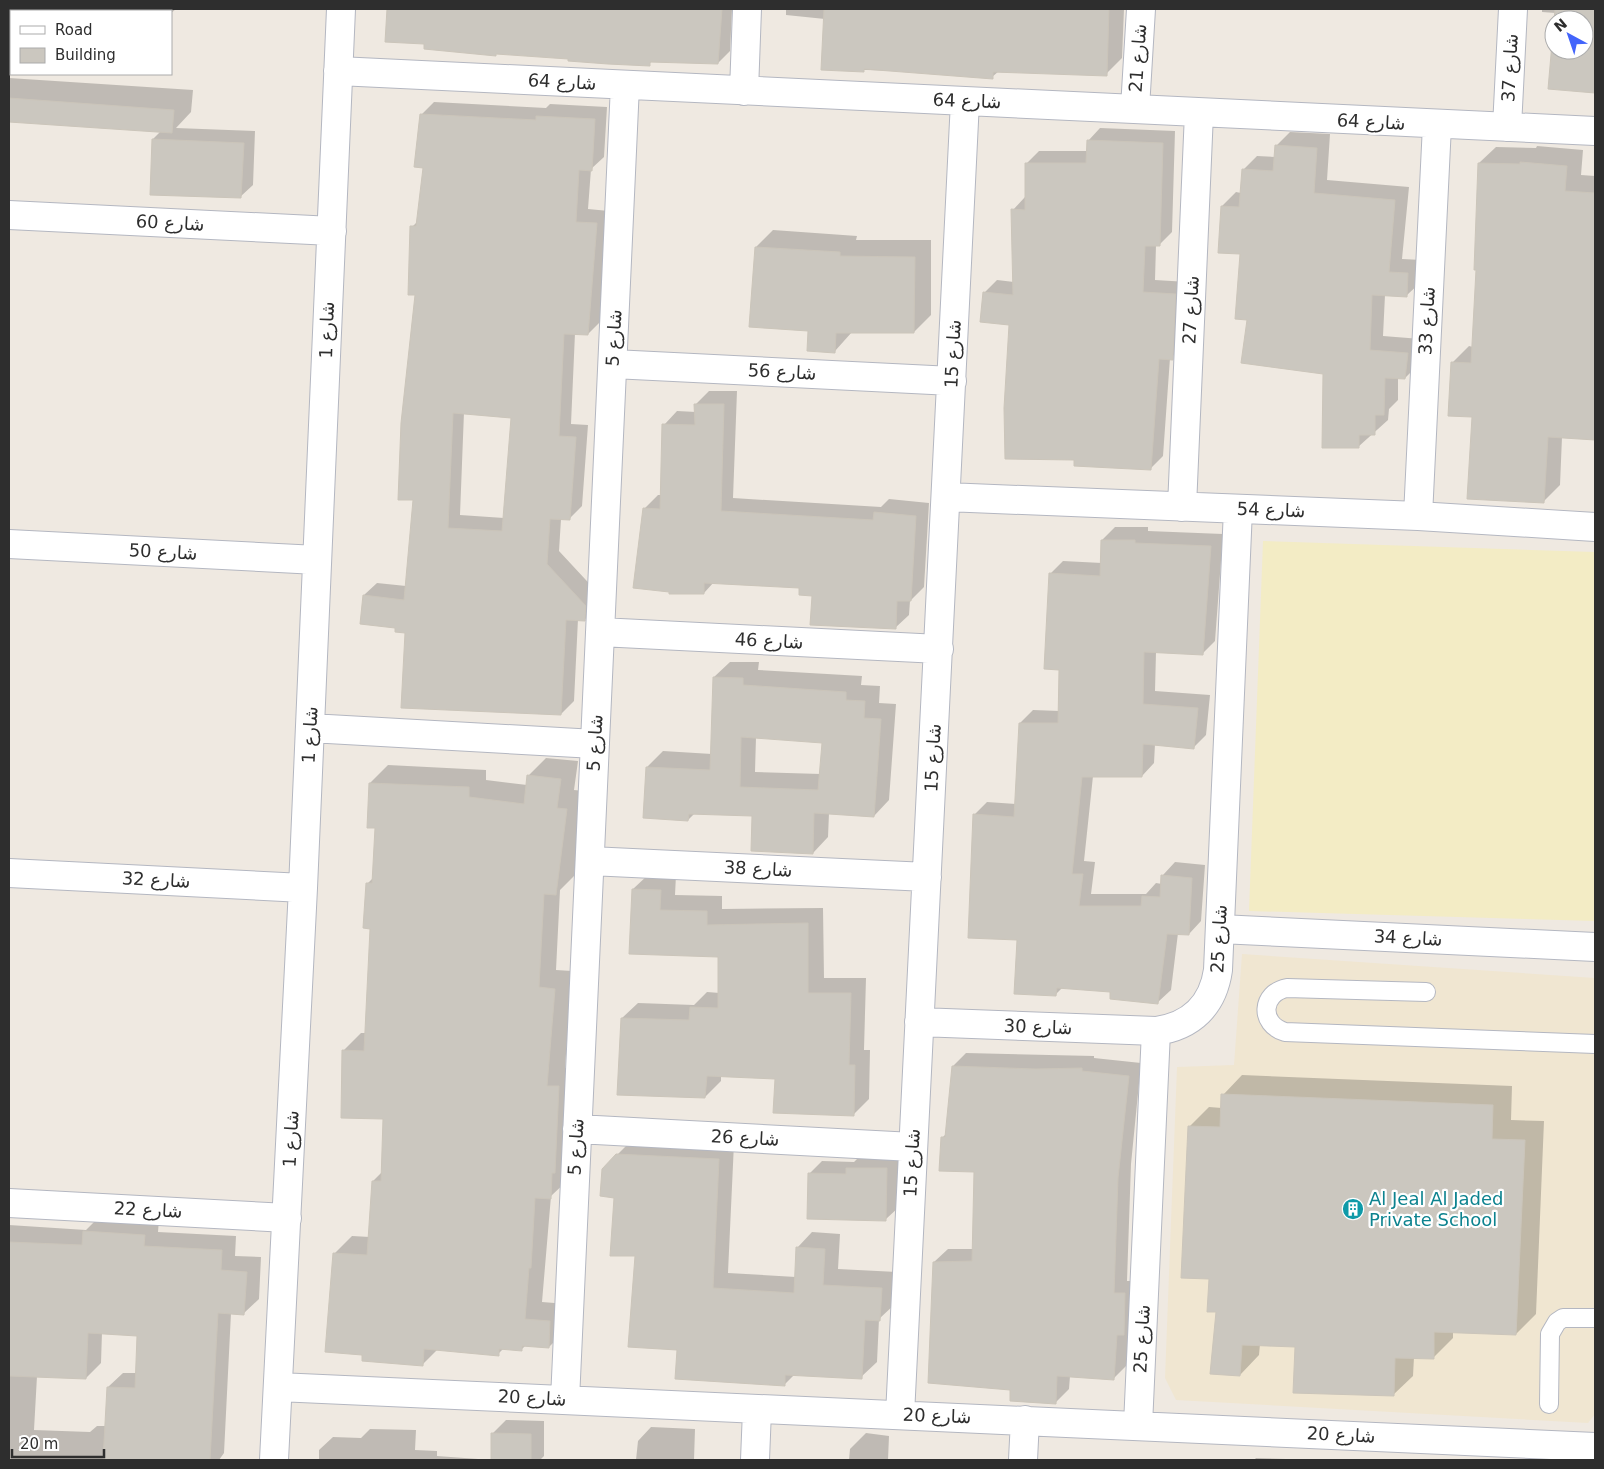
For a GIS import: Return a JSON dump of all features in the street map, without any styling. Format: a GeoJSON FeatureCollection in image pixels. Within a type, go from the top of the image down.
{"type":"FeatureCollection","features":[{"type":"Feature","properties":{"kind":"street","name":"شارع 1"},"geometry":{"type":"LineString","coordinates":[[274,1460],[303,888],[341,9]]}},
{"type":"Feature","properties":{"kind":"street"},"geometry":{"type":"LineString","coordinates":[[744,91],[746,9]]}},
{"type":"Feature","properties":{"kind":"street","name":"شارع 21"},"geometry":{"type":"LineString","coordinates":[[1135,108],[1141,9]]}},
{"type":"Feature","properties":{"kind":"street","name":"شارع 37"},"geometry":{"type":"LineString","coordinates":[[1507,126],[1513,9]]}},
{"type":"Feature","properties":{"kind":"street","name":"شارع 64"},"geometry":{"type":"LineString","coordinates":[[338,71],[965,102],[1135,108],[1437,125],[1507,126],[1595,131]]}},
{"type":"Feature","properties":{"kind":"street","name":"شارع 5"},"geometry":{"type":"LineString","coordinates":[[565,1400],[625,85]]}},
{"type":"Feature","properties":{"kind":"street","name":"شارع 15"},"geometry":{"type":"LineString","coordinates":[[900,1415],[965,102]]}},
{"type":"Feature","properties":{"kind":"street","name":"شارع 27"},"geometry":{"type":"LineString","coordinates":[[1182,507],[1199,113]]}},
{"type":"Feature","properties":{"kind":"street","name":"شارع 33"},"geometry":{"type":"LineString","coordinates":[[1418,516],[1437,125]]}},
{"type":"Feature","properties":{"kind":"street","name":"شارع 60"},"geometry":{"type":"LineString","coordinates":[[9,215],[332,231]]}},
{"type":"Feature","properties":{"kind":"street","name":"شارع 56"},"geometry":{"type":"LineString","coordinates":[[612,364],[952,381]]}},
{"type":"Feature","properties":{"kind":"street","name":"شارع 54"},"geometry":{"type":"LineString","coordinates":[[946,496],[1418,516],[1595,527]]}},
{"type":"Feature","properties":{"kind":"street","name":"شارع 25"},"geometry":{"type":"LineString","coordinates":[[1138,1425],[1156,1031],[1170,1029],[1194,1017],[1212,996],[1218,970],[1238,509]]}},
{"type":"Feature","properties":{"kind":"street","name":"شارع 50"},"geometry":{"type":"LineString","coordinates":[[9,544],[317,560]]}},
{"type":"Feature","properties":{"kind":"street","name":"شارع 46"},"geometry":{"type":"LineString","coordinates":[[600,632],[939,649]]}},
{"type":"Feature","properties":{"kind":"street"},"geometry":{"type":"LineString","coordinates":[[310,728],[595,744]]}},
{"type":"Feature","properties":{"kind":"street","name":"شارع 38"},"geometry":{"type":"LineString","coordinates":[[590,861],[927,877]]}},
{"type":"Feature","properties":{"kind":"street","name":"شارع 32"},"geometry":{"type":"LineString","coordinates":[[9,872],[303,888]]}},
{"type":"Feature","properties":{"kind":"street","name":"شارع 34"},"geometry":{"type":"LineString","coordinates":[[1220,929],[1595,947]]}},
{"type":"Feature","properties":{"kind":"street","name":"شارع 30"},"geometry":{"type":"LineString","coordinates":[[919,1022],[1156,1031]]}},
{"type":"Feature","properties":{"kind":"street","name":"شارع 26"},"geometry":{"type":"LineString","coordinates":[[577,1129],[913,1147]]}},
{"type":"Feature","properties":{"kind":"street","name":"شارع 22"},"geometry":{"type":"LineString","coordinates":[[9,1203],[287,1218]]}},
{"type":"Feature","properties":{"kind":"street","name":"شارع 20"},"geometry":{"type":"LineString","coordinates":[[278,1387],[757,1410],[1138,1425],[1494,1451],[1595,1447]]}},
{"type":"Feature","properties":{"kind":"street"},"geometry":{"type":"LineString","coordinates":[[755,1460],[757,1410]]}},
{"type":"Feature","properties":{"kind":"street"},"geometry":{"type":"LineString","coordinates":[[1023,1460],[1025,1420]]}},
{"type":"Feature","properties":{"kind":"lane"},"geometry":{"type":"LineString","coordinates":[[1426,992],[1287,988],[1270,996],[1267,1002],[1266,1016],[1273,1027],[1285,1032],[1595,1044]]}},
{"type":"Feature","properties":{"kind":"lane"},"geometry":{"type":"LineString","coordinates":[[1549,1404],[1550,1334],[1552,1328],[1563,1318],[1595,1318]]}},
{"type":"Feature","properties":{"kind":"shaded area"},"geometry":{"type":"Polygon","coordinates":[[[1242,954],[1595,978],[1595,1414],[1588,1423],[1176,1400],[1165,1378],[1177,1067],[1234,1065],[1242,954]]]}},
{"type":"Feature","properties":{"kind":"sand"},"geometry":{"type":"Polygon","coordinates":[[[1263,541],[1595,552],[1595,921],[1249,911],[1263,541]]]}},
{"type":"Feature","properties":{"kind":"building"},"geometry":{"type":"Polygon","coordinates":[[[387,9],[722,9],[718,64],[650,62],[650,66],[608,64],[568,61],[568,59],[496,54],[496,56],[424,49],[424,44],[385,42],[387,9]]]}},
{"type":"Feature","properties":{"kind":"building"},"geometry":{"type":"Polygon","coordinates":[[[824,9],[1109,9],[1107,76],[993,72],[993,79],[864,69],[864,72],[821,70],[824,9]]]}},
{"type":"Feature","properties":{"kind":"building"},"geometry":{"type":"Polygon","coordinates":[[[1555,9],[1595,9],[1595,93],[1548,89],[1551,60],[1594,60],[1594,10],[1555,9]]]}},
{"type":"Feature","properties":{"kind":"building"},"geometry":{"type":"Polygon","coordinates":[[[9,98],[174,110],[172,133],[9,122],[9,98]]]}},
{"type":"Feature","properties":{"kind":"building"},"geometry":{"type":"Polygon","coordinates":[[[420,114],[536,120],[536,116],[595,119],[592,171],[579,170],[576,222],[597,223],[588,335],[564,334],[559,436],[576,437],[570,520],[550,519],[547,564],[586,606],[585,621],[566,620],[561,715],[401,708],[405,633],[395,632],[395,628],[360,624],[363,595],[404,600],[413,500],[398,500],[401,423],[415,295],[408,295],[410,226],[416,226],[423,168],[414,167],[420,114]],[[453,413],[448,528],[502,531],[511,418],[453,413]]]}},
{"type":"Feature","properties":{"kind":"building"},"geometry":{"type":"Polygon","coordinates":[[[152,139],[244,143],[241,198],[150,195],[152,139]]]}},
{"type":"Feature","properties":{"kind":"building"},"geometry":{"type":"Polygon","coordinates":[[[1087,140],[1163,143],[1160,246],[1145,246],[1143,292],[1176,294],[1173,360],[1159,359],[1151,470],[1074,466],[1074,460],[1005,459],[1004,408],[1009,325],[980,322],[983,292],[1013,295],[1011,209],[1025,210],[1025,163],[1086,163],[1087,140]]]}},
{"type":"Feature","properties":{"kind":"building"},"geometry":{"type":"Polygon","coordinates":[[[1275,145],[1317,148],[1314,193],[1395,200],[1389,272],[1408,273],[1407,297],[1372,295],[1370,350],[1408,353],[1405,379],[1385,378],[1384,415],[1375,415],[1375,435],[1359,435],[1359,448],[1322,448],[1323,374],[1241,363],[1247,320],[1235,319],[1240,254],[1218,253],[1221,206],[1239,207],[1242,169],[1273,171],[1275,145]]]}},
{"type":"Feature","properties":{"kind":"building"},"geometry":{"type":"Polygon","coordinates":[[[1520,162],[1567,166],[1565,191],[1595,193],[1595,440],[1548,437],[1544,503],[1467,499],[1472,417],[1448,416],[1451,362],[1471,363],[1476,270],[1474,270],[1478,163],[1520,164],[1520,162]]]}},
{"type":"Feature","properties":{"kind":"building"},"geometry":{"type":"Polygon","coordinates":[[[755,247],[840,252],[840,256],[915,257],[914,333],[836,333],[835,353],[807,351],[808,331],[749,327],[755,247]]]}},
{"type":"Feature","properties":{"kind":"building"},"geometry":{"type":"Polygon","coordinates":[[[694,404],[724,404],[721,511],[873,520],[874,512],[916,516],[911,601],[897,601],[896,629],[810,625],[812,596],[799,595],[799,588],[704,583],[704,594],[669,594],[669,592],[633,588],[643,508],[660,509],[662,424],[695,425],[694,404]]]}},
{"type":"Feature","properties":{"kind":"building"},"geometry":{"type":"Polygon","coordinates":[[[1101,540],[1135,540],[1135,543],[1211,546],[1203,655],[1144,652],[1143,704],[1198,708],[1194,749],[1143,744],[1142,777],[1082,777],[1072,874],[1083,874],[1079,906],[1141,906],[1142,896],[1160,897],[1161,875],[1192,878],[1189,935],[1167,934],[1158,1004],[1110,999],[1110,992],[1057,988],[1056,996],[1014,994],[1017,940],[968,938],[973,814],[1014,817],[1019,723],[1058,723],[1059,670],[1044,669],[1049,573],[1100,576],[1101,540]]]}},
{"type":"Feature","properties":{"kind":"building"},"geometry":{"type":"Polygon","coordinates":[[[713,677],[743,678],[743,685],[846,692],[846,700],[865,701],[864,718],[881,719],[874,817],[814,813],[813,854],[751,851],[752,816],[689,814],[688,821],[643,818],[646,767],[710,770],[713,677]],[[741,737],[740,787],[818,790],[822,743],[741,737]]]}},
{"type":"Feature","properties":{"kind":"building"},"geometry":{"type":"Polygon","coordinates":[[[527,775],[561,779],[557,808],[567,809],[556,895],[544,894],[539,987],[555,989],[547,1086],[559,1086],[555,1173],[552,1173],[551,1199],[535,1198],[531,1268],[529,1268],[525,1319],[550,1321],[549,1348],[522,1346],[522,1351],[499,1349],[499,1356],[424,1349],[423,1366],[362,1361],[362,1355],[325,1352],[333,1253],[367,1255],[372,1181],[381,1181],[383,1119],[341,1118],[342,1050],[364,1051],[370,929],[363,928],[366,883],[372,883],[375,828],[367,828],[369,783],[469,787],[469,797],[524,804],[527,775]]]}},
{"type":"Feature","properties":{"kind":"building"},"geometry":{"type":"Polygon","coordinates":[[[632,889],[661,890],[660,910],[707,911],[707,925],[808,923],[808,993],[851,993],[849,1065],[855,1065],[854,1116],[773,1113],[775,1079],[707,1076],[705,1098],[617,1095],[621,1018],[689,1020],[690,1007],[718,1008],[718,957],[629,954],[632,889]]]}},
{"type":"Feature","properties":{"kind":"building"},"geometry":{"type":"Polygon","coordinates":[[[952,1066],[1035,1069],[1082,1068],[1082,1071],[1129,1076],[1118,1178],[1114,1293],[1125,1293],[1124,1335],[1117,1335],[1114,1380],[1057,1376],[1056,1404],[1010,1401],[1010,1390],[928,1383],[933,1262],[972,1261],[974,1172],[939,1171],[941,1137],[945,1137],[952,1066]]]}},
{"type":"Feature","properties":{"kind":"building","name":"Al Jeal Al Jaded Private School"},"geometry":{"type":"Polygon","coordinates":[[[1221,1094],[1493,1105],[1492,1139],[1525,1140],[1516,1335],[1434,1332],[1434,1359],[1395,1358],[1394,1396],[1293,1393],[1295,1347],[1242,1345],[1240,1376],[1210,1374],[1216,1312],[1207,1312],[1209,1279],[1181,1278],[1188,1126],[1220,1127],[1221,1094]]]}},
{"type":"Feature","properties":{"kind":"building"},"geometry":{"type":"Polygon","coordinates":[[[616,1154],[719,1159],[713,1288],[794,1293],[796,1247],[825,1249],[823,1285],[882,1288],[880,1321],[865,1320],[862,1379],[785,1375],[785,1386],[675,1379],[677,1350],[628,1347],[635,1256],[610,1256],[614,1198],[600,1196],[602,1169],[616,1154]]]}},
{"type":"Feature","properties":{"kind":"building"},"geometry":{"type":"Polygon","coordinates":[[[846,1168],[887,1168],[886,1221],[807,1219],[808,1173],[846,1174],[846,1168]]]}},
{"type":"Feature","properties":{"kind":"building"},"geometry":{"type":"Polygon","coordinates":[[[83,1231],[145,1235],[144,1246],[222,1250],[221,1270],[247,1272],[244,1315],[218,1313],[210,1460],[103,1460],[107,1387],[135,1388],[137,1336],[88,1333],[86,1379],[9,1376],[9,1242],[82,1245],[83,1231]]]}},
{"type":"Feature","properties":{"kind":"building"},"geometry":{"type":"Polygon","coordinates":[[[491,1433],[531,1434],[531,1460],[491,1460],[491,1433]]]}},
{"type":"Feature","properties":{"kind":"place","name":"Al Jeal Al Jaded Private School"},"geometry":{"type":"Point","coordinates":[1353,1209]}}]}
